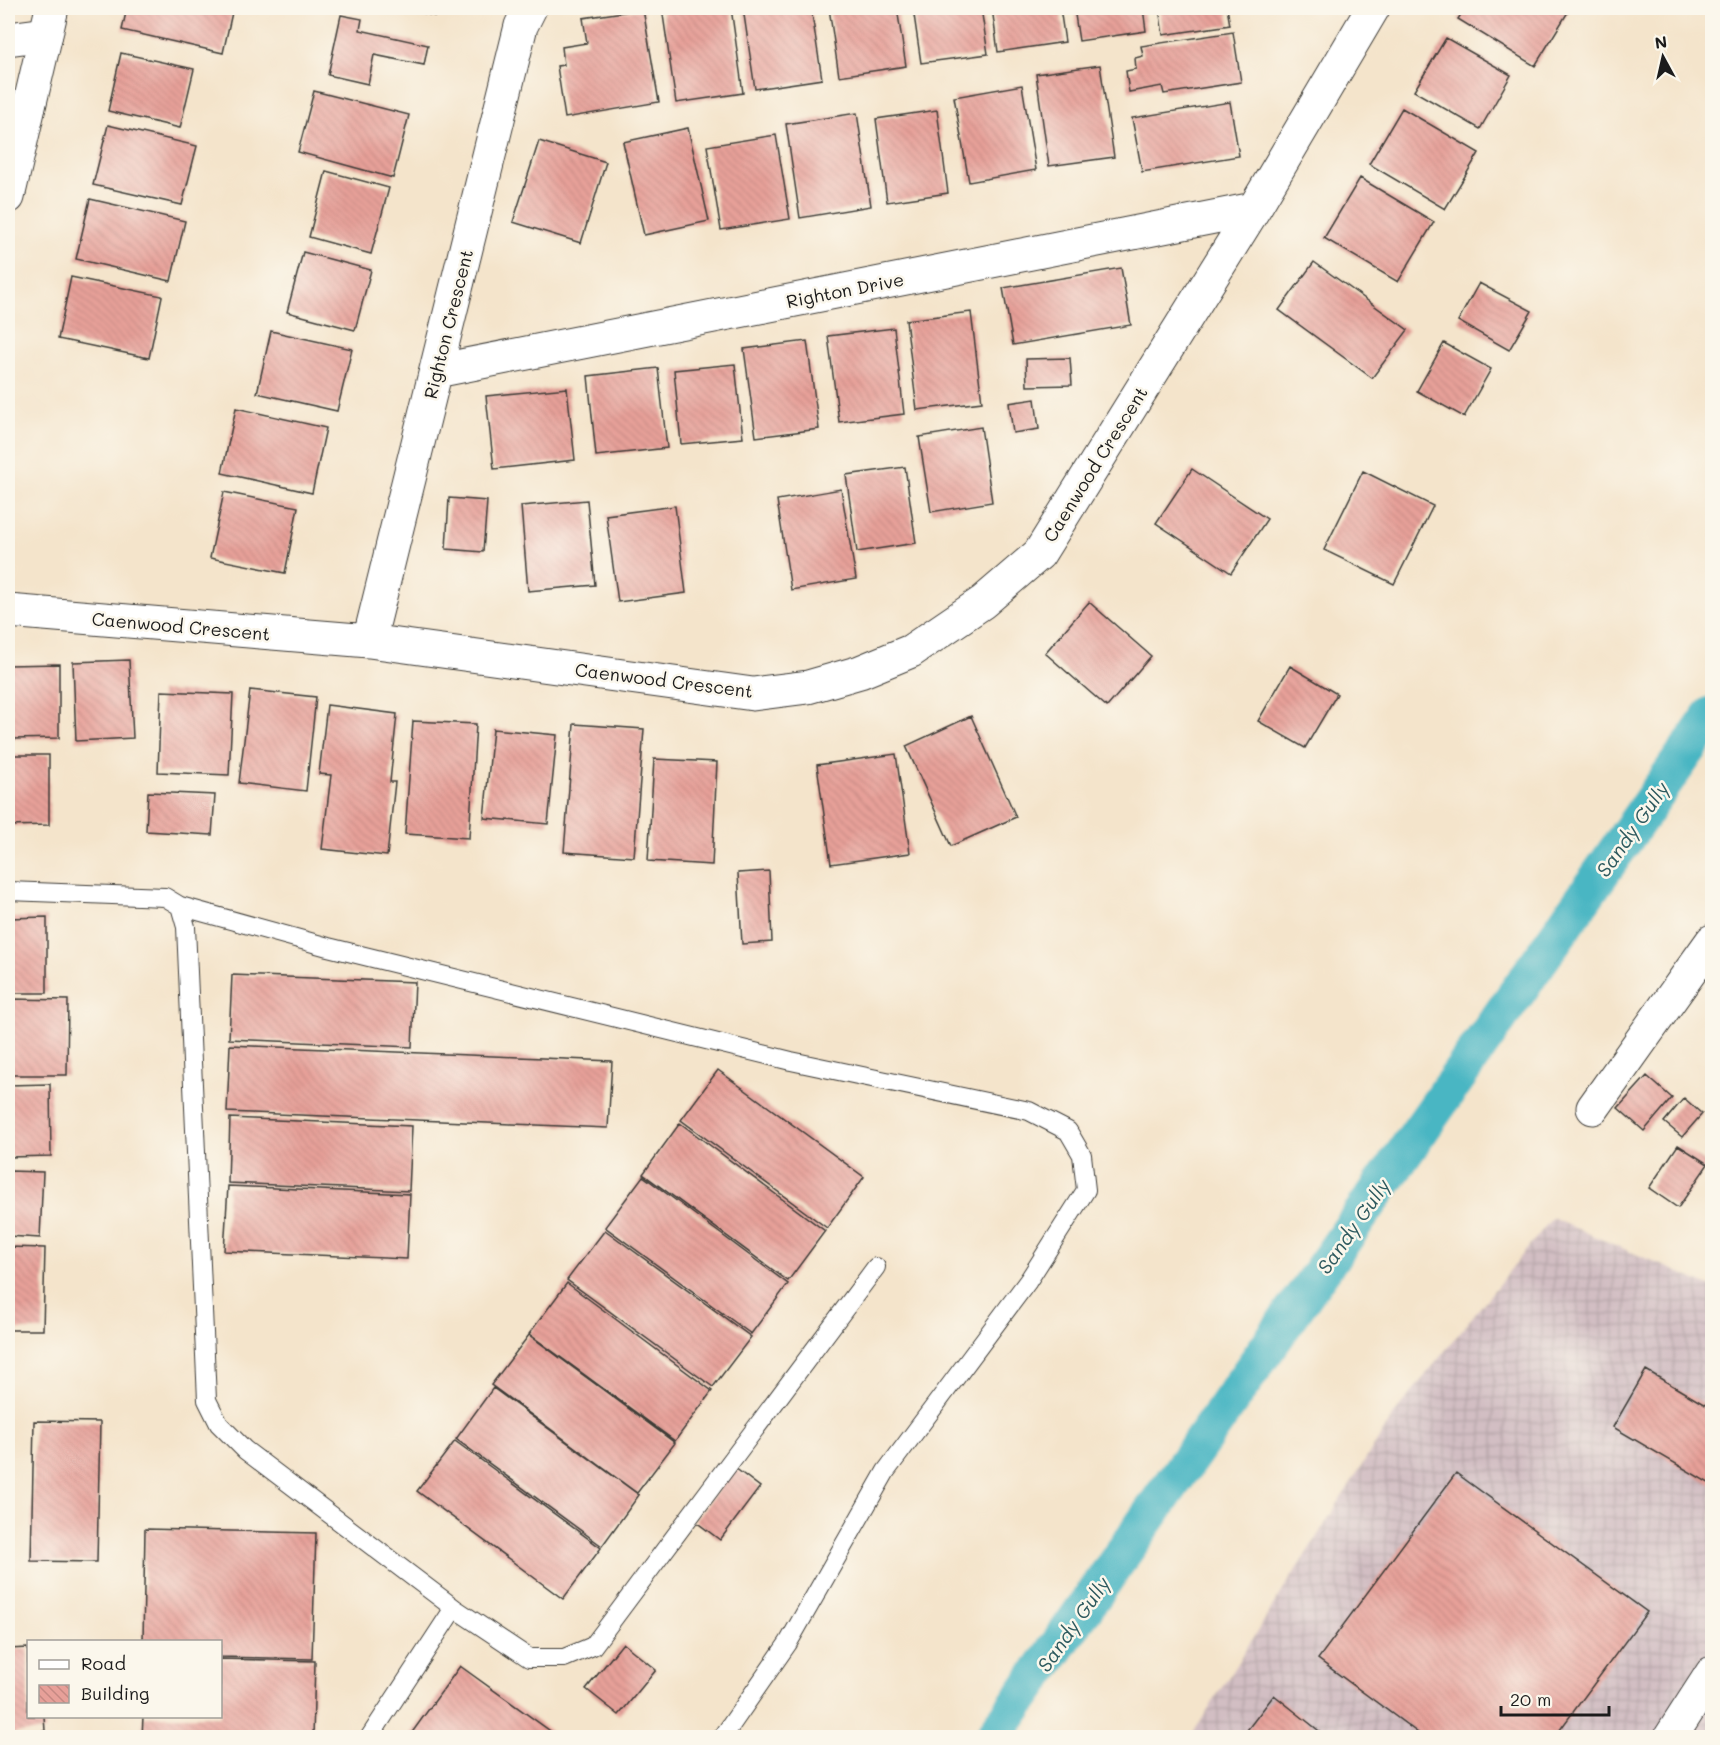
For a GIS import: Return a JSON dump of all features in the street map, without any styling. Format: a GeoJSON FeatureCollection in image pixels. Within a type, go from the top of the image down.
{"type":"FeatureCollection","features":[{"type":"Feature","properties":{"kind":"street","name":"Righton Crescent"},"geometry":{"type":"LineString","coordinates":[[369,641],[521,26],[530,8]]}},
{"type":"Feature","properties":{"kind":"street","name":"Caenwood Crescent"},"geometry":{"type":"LineString","coordinates":[[8,611],[369,641],[753,694],[808,687],[860,672],[911,651],[982,602],[1039,554],[1254,209],[1372,8]]}},
{"type":"Feature","properties":{"kind":"street"},"geometry":{"type":"LineString","coordinates":[[8,39],[49,21]]}},
{"type":"Feature","properties":{"kind":"street"},"geometry":{"type":"LineString","coordinates":[[8,197],[49,21]]}},
{"type":"Feature","properties":{"kind":"street","name":"Righton Drive"},"geometry":{"type":"LineString","coordinates":[[436,371],[1254,209]]}},
{"type":"Feature","properties":{"kind":"street"},"geometry":{"type":"LineString","coordinates":[[1593,1108],[1713,941]]}},
{"type":"Feature","properties":{"kind":"street"},"geometry":{"type":"LineString","coordinates":[[1670,1737],[1713,1673]]}},
{"type":"Feature","properties":{"kind":"lane"},"geometry":{"type":"LineString","coordinates":[[8,891],[165,897],[180,906],[328,947],[790,1061],[1029,1111],[1068,1131],[1082,1155],[1086,1190],[1028,1281],[886,1471],[788,1643],[722,1737]]}},
{"type":"Feature","properties":{"kind":"lane"},"geometry":{"type":"LineString","coordinates":[[180,906],[186,927],[207,1400],[219,1424],[245,1450],[454,1608],[529,1658],[564,1658],[592,1646],[876,1267]]}},
{"type":"Feature","properties":{"kind":"lane"},"geometry":{"type":"LineString","coordinates":[[369,1737],[454,1608]]}},
{"type":"Feature","properties":{"kind":"shaded area"},"geometry":{"type":"Polygon","coordinates":[[[1552,1218],[1712,1287],[1712,1737],[1190,1738],[1395,1413],[1552,1218]]]}},
{"type":"Feature","properties":{"kind":"building"},"geometry":{"type":"Polygon","coordinates":[[[127,8],[233,8],[223,53],[122,30],[127,8]]]}},
{"type":"Feature","properties":{"kind":"building"},"geometry":{"type":"Polygon","coordinates":[[[402,8],[437,8],[435,16],[402,8]]]}},
{"type":"Feature","properties":{"kind":"building"},"geometry":{"type":"Polygon","coordinates":[[[662,8],[731,8],[743,93],[676,103],[662,8]]]}},
{"type":"Feature","properties":{"kind":"building"},"geometry":{"type":"Polygon","coordinates":[[[743,8],[811,8],[822,79],[755,89],[743,8]]]}},
{"type":"Feature","properties":{"kind":"building"},"geometry":{"type":"Polygon","coordinates":[[[829,8],[897,8],[906,66],[839,76],[829,8]]]}},
{"type":"Feature","properties":{"kind":"building"},"geometry":{"type":"Polygon","coordinates":[[[913,8],[981,8],[988,54],[921,63],[913,8]]]}},
{"type":"Feature","properties":{"kind":"building"},"geometry":{"type":"Polygon","coordinates":[[[992,8],[1060,8],[1065,42],[998,52],[992,8]]]}},
{"type":"Feature","properties":{"kind":"building"},"geometry":{"type":"Polygon","coordinates":[[[1074,8],[1143,8],[1146,31],[1079,41],[1074,8]]]}},
{"type":"Feature","properties":{"kind":"building"},"geometry":{"type":"Polygon","coordinates":[[[1159,8],[1227,8],[1230,25],[1163,35],[1159,8]]]}},
{"type":"Feature","properties":{"kind":"building"},"geometry":{"type":"Polygon","coordinates":[[[1465,8],[1561,8],[1568,12],[1535,66],[1458,19],[1465,8]]]}},
{"type":"Feature","properties":{"kind":"building"},"geometry":{"type":"Polygon","coordinates":[[[643,9],[659,102],[565,118],[557,66],[564,65],[562,47],[587,43],[583,18],[643,9]]]}},
{"type":"Feature","properties":{"kind":"building"},"geometry":{"type":"Polygon","coordinates":[[[341,15],[362,19],[360,30],[428,45],[424,65],[374,55],[368,84],[328,75],[341,15]]]}},
{"type":"Feature","properties":{"kind":"building"},"geometry":{"type":"Polygon","coordinates":[[[1233,32],[1241,82],[1164,94],[1162,86],[1129,92],[1126,71],[1136,69],[1135,58],[1143,56],[1141,46],[1233,32]]]}},
{"type":"Feature","properties":{"kind":"building"},"geometry":{"type":"Polygon","coordinates":[[[1446,38],[1511,75],[1480,129],[1414,91],[1446,38]]]}},
{"type":"Feature","properties":{"kind":"building"},"geometry":{"type":"Polygon","coordinates":[[[121,53],[194,69],[180,128],[108,111],[121,53]]]}},
{"type":"Feature","properties":{"kind":"building"},"geometry":{"type":"Polygon","coordinates":[[[1100,65],[1114,157],[1049,166],[1036,74],[1100,65]]]}},
{"type":"Feature","properties":{"kind":"building"},"geometry":{"type":"Polygon","coordinates":[[[1022,85],[1036,170],[969,182],[954,97],[1022,85]]]}},
{"type":"Feature","properties":{"kind":"building"},"geometry":{"type":"Polygon","coordinates":[[[314,91],[409,115],[393,178],[298,152],[314,91]]]}},
{"type":"Feature","properties":{"kind":"building"},"geometry":{"type":"Polygon","coordinates":[[[1230,102],[1239,156],[1142,172],[1132,118],[1230,102]]]}},
{"type":"Feature","properties":{"kind":"building"},"geometry":{"type":"Polygon","coordinates":[[[1402,108],[1479,153],[1445,209],[1369,164],[1402,108]]]}},
{"type":"Feature","properties":{"kind":"building"},"geometry":{"type":"Polygon","coordinates":[[[937,110],[948,193],[887,202],[876,119],[937,110]]]}},
{"type":"Feature","properties":{"kind":"building"},"geometry":{"type":"Polygon","coordinates":[[[857,113],[871,206],[800,218],[786,124],[857,113]]]}},
{"type":"Feature","properties":{"kind":"building"},"geometry":{"type":"Polygon","coordinates":[[[108,125],[197,146],[182,205],[93,185],[108,125]]]}},
{"type":"Feature","properties":{"kind":"building"},"geometry":{"type":"Polygon","coordinates":[[[688,128],[709,221],[644,235],[623,142],[688,128]]]}},
{"type":"Feature","properties":{"kind":"building"},"geometry":{"type":"Polygon","coordinates":[[[776,135],[790,219],[721,230],[707,146],[776,135]]]}},
{"type":"Feature","properties":{"kind":"building"},"geometry":{"type":"Polygon","coordinates":[[[539,141],[606,162],[581,243],[513,222],[539,141]]]}},
{"type":"Feature","properties":{"kind":"building"},"geometry":{"type":"Polygon","coordinates":[[[326,171],[389,188],[371,254],[309,237],[326,171]]]}},
{"type":"Feature","properties":{"kind":"building"},"geometry":{"type":"Polygon","coordinates":[[[1360,178],[1434,222],[1398,282],[1324,238],[1360,178]]]}},
{"type":"Feature","properties":{"kind":"building"},"geometry":{"type":"Polygon","coordinates":[[[90,199],[185,221],[171,281],[76,259],[90,199]]]}},
{"type":"Feature","properties":{"kind":"building"},"geometry":{"type":"Polygon","coordinates":[[[303,252],[371,270],[355,330],[287,312],[303,252]]]}},
{"type":"Feature","properties":{"kind":"building"},"geometry":{"type":"Polygon","coordinates":[[[1314,262],[1408,330],[1372,378],[1279,310],[1314,262]]]}},
{"type":"Feature","properties":{"kind":"building"},"geometry":{"type":"Polygon","coordinates":[[[1121,268],[1131,325],[1013,345],[1003,288],[1121,268]]]}},
{"type":"Feature","properties":{"kind":"building"},"geometry":{"type":"Polygon","coordinates":[[[71,277],[162,296],[149,358],[58,339],[71,277]]]}},
{"type":"Feature","properties":{"kind":"building"},"geometry":{"type":"Polygon","coordinates":[[[1479,283],[1532,311],[1509,350],[1458,321],[1479,283]]]}},
{"type":"Feature","properties":{"kind":"building"},"geometry":{"type":"Polygon","coordinates":[[[971,312],[982,402],[917,410],[906,320],[971,312]]]}},
{"type":"Feature","properties":{"kind":"building"},"geometry":{"type":"Polygon","coordinates":[[[894,328],[904,414],[839,422],[828,336],[894,328]]]}},
{"type":"Feature","properties":{"kind":"building"},"geometry":{"type":"Polygon","coordinates":[[[271,331],[352,349],[337,411],[257,393],[271,331]]]}},
{"type":"Feature","properties":{"kind":"building"},"geometry":{"type":"Polygon","coordinates":[[[807,341],[819,429],[756,437],[744,349],[807,341]]]}},
{"type":"Feature","properties":{"kind":"building"},"geometry":{"type":"Polygon","coordinates":[[[1444,343],[1491,369],[1464,417],[1417,391],[1444,343]]]}},
{"type":"Feature","properties":{"kind":"building"},"geometry":{"type":"Polygon","coordinates":[[[1070,358],[1072,385],[1027,386],[1026,359],[1070,358]]]}},
{"type":"Feature","properties":{"kind":"building"},"geometry":{"type":"Polygon","coordinates":[[[735,364],[743,438],[681,444],[674,370],[735,364]]]}},
{"type":"Feature","properties":{"kind":"building"},"geometry":{"type":"Polygon","coordinates":[[[658,368],[667,448],[596,456],[588,376],[658,368]]]}},
{"type":"Feature","properties":{"kind":"building"},"geometry":{"type":"Polygon","coordinates":[[[567,388],[575,460],[494,469],[486,396],[567,388]]]}},
{"type":"Feature","properties":{"kind":"building"},"geometry":{"type":"Polygon","coordinates":[[[1035,399],[1039,429],[1013,433],[1009,403],[1035,399]]]}},
{"type":"Feature","properties":{"kind":"building"},"geometry":{"type":"Polygon","coordinates":[[[236,408],[326,428],[312,493],[222,473],[236,408]]]}},
{"type":"Feature","properties":{"kind":"building"},"geometry":{"type":"Polygon","coordinates":[[[981,427],[992,502],[931,512],[919,437],[981,427]]]}},
{"type":"Feature","properties":{"kind":"building"},"geometry":{"type":"Polygon","coordinates":[[[905,467],[916,543],[857,552],[846,475],[905,467]]]}},
{"type":"Feature","properties":{"kind":"building"},"geometry":{"type":"Polygon","coordinates":[[[1192,469],[1267,519],[1231,573],[1156,523],[1192,469]]]}},
{"type":"Feature","properties":{"kind":"building"},"geometry":{"type":"Polygon","coordinates":[[[1363,471],[1433,506],[1394,584],[1324,550],[1363,471]]]}},
{"type":"Feature","properties":{"kind":"building"},"geometry":{"type":"Polygon","coordinates":[[[841,489],[856,579],[791,590],[777,500],[841,489]]]}},
{"type":"Feature","properties":{"kind":"building"},"geometry":{"type":"Polygon","coordinates":[[[224,492],[298,507],[285,573],[210,558],[224,492]]]}},
{"type":"Feature","properties":{"kind":"building"},"geometry":{"type":"Polygon","coordinates":[[[449,498],[487,501],[483,552],[446,549],[449,498]]]}},
{"type":"Feature","properties":{"kind":"building"},"geometry":{"type":"Polygon","coordinates":[[[587,500],[595,585],[528,591],[521,506],[587,500]]]}},
{"type":"Feature","properties":{"kind":"building"},"geometry":{"type":"Polygon","coordinates":[[[675,506],[686,593],[618,602],[606,515],[675,506]]]}},
{"type":"Feature","properties":{"kind":"building"},"geometry":{"type":"Polygon","coordinates":[[[1089,602],[1151,656],[1107,707],[1045,653],[1089,602]]]}},
{"type":"Feature","properties":{"kind":"building"},"geometry":{"type":"Polygon","coordinates":[[[129,660],[133,738],[76,741],[73,662],[129,660]]]}},
{"type":"Feature","properties":{"kind":"building"},"geometry":{"type":"Polygon","coordinates":[[[59,664],[59,738],[12,739],[12,707],[8,707],[8,665],[59,664]]]}},
{"type":"Feature","properties":{"kind":"building"},"geometry":{"type":"Polygon","coordinates":[[[1290,666],[1337,694],[1305,748],[1258,721],[1290,666]]]}},
{"type":"Feature","properties":{"kind":"building"},"geometry":{"type":"Polygon","coordinates":[[[250,690],[316,697],[306,791],[239,783],[250,690]]]}},
{"type":"Feature","properties":{"kind":"building"},"geometry":{"type":"Polygon","coordinates":[[[161,691],[233,694],[229,775],[158,772],[161,691]]]}},
{"type":"Feature","properties":{"kind":"building"},"geometry":{"type":"Polygon","coordinates":[[[327,705],[397,714],[390,782],[395,782],[387,856],[322,849],[331,775],[319,774],[327,705]]]}},
{"type":"Feature","properties":{"kind":"building"},"geometry":{"type":"Polygon","coordinates":[[[971,716],[1016,817],[951,846],[906,746],[971,716]]]}},
{"type":"Feature","properties":{"kind":"building"},"geometry":{"type":"Polygon","coordinates":[[[413,721],[476,724],[469,838],[405,834],[413,721]]]}},
{"type":"Feature","properties":{"kind":"building"},"geometry":{"type":"Polygon","coordinates":[[[574,724],[644,729],[634,857],[564,852],[574,724]]]}},
{"type":"Feature","properties":{"kind":"building"},"geometry":{"type":"Polygon","coordinates":[[[493,729],[557,735],[548,824],[484,818],[493,729]]]}},
{"type":"Feature","properties":{"kind":"building"},"geometry":{"type":"Polygon","coordinates":[[[896,754],[910,853],[831,864],[817,765],[896,754]]]}},
{"type":"Feature","properties":{"kind":"building"},"geometry":{"type":"Polygon","coordinates":[[[8,755],[49,755],[49,825],[8,826],[8,755]]]}},
{"type":"Feature","properties":{"kind":"building"},"geometry":{"type":"Polygon","coordinates":[[[654,759],[717,762],[712,865],[648,861],[654,759]]]}},
{"type":"Feature","properties":{"kind":"building"},"geometry":{"type":"Polygon","coordinates":[[[148,792],[215,795],[212,835],[146,831],[148,792]]]}},
{"type":"Feature","properties":{"kind":"building"},"geometry":{"type":"Polygon","coordinates":[[[769,871],[772,942],[742,944],[738,873],[769,871]]]}},
{"type":"Feature","properties":{"kind":"building"},"geometry":{"type":"Polygon","coordinates":[[[47,917],[47,993],[8,993],[8,918],[47,917]]]}},
{"type":"Feature","properties":{"kind":"building"},"geometry":{"type":"Polygon","coordinates":[[[232,975],[415,982],[412,1047],[229,1039],[232,975]]]}},
{"type":"Feature","properties":{"kind":"building"},"geometry":{"type":"Polygon","coordinates":[[[8,999],[68,1000],[67,1075],[8,1075],[8,999]]]}},
{"type":"Feature","properties":{"kind":"building"},"geometry":{"type":"Polygon","coordinates":[[[230,1045],[612,1061],[608,1128],[227,1112],[230,1045]]]}},
{"type":"Feature","properties":{"kind":"building"},"geometry":{"type":"Polygon","coordinates":[[[718,1070],[864,1177],[827,1228],[681,1120],[718,1070]]]}},
{"type":"Feature","properties":{"kind":"building"},"geometry":{"type":"Polygon","coordinates":[[[1647,1076],[1672,1098],[1644,1131],[1618,1108],[1647,1076]]]}},
{"type":"Feature","properties":{"kind":"building"},"geometry":{"type":"Polygon","coordinates":[[[50,1084],[51,1156],[8,1157],[8,1085],[50,1084]]]}},
{"type":"Feature","properties":{"kind":"building"},"geometry":{"type":"Polygon","coordinates":[[[1684,1098],[1702,1114],[1682,1137],[1664,1122],[1684,1098]]]}},
{"type":"Feature","properties":{"kind":"building"},"geometry":{"type":"Polygon","coordinates":[[[230,1118],[412,1126],[409,1191],[228,1183],[230,1118]]]}},
{"type":"Feature","properties":{"kind":"building"},"geometry":{"type":"Polygon","coordinates":[[[680,1123],[825,1231],[788,1281],[643,1174],[680,1123]]]}},
{"type":"Feature","properties":{"kind":"building"},"geometry":{"type":"Polygon","coordinates":[[[1678,1145],[1708,1164],[1678,1208],[1649,1188],[1678,1145]]]}},
{"type":"Feature","properties":{"kind":"building"},"geometry":{"type":"Polygon","coordinates":[[[8,1171],[43,1172],[40,1238],[8,1236],[8,1171]]]}},
{"type":"Feature","properties":{"kind":"building"},"geometry":{"type":"Polygon","coordinates":[[[643,1176],[788,1284],[751,1334],[605,1227],[643,1176]]]}},
{"type":"Feature","properties":{"kind":"building"},"geometry":{"type":"Polygon","coordinates":[[[228,1186],[410,1194],[407,1259],[224,1251],[228,1186]]]}},
{"type":"Feature","properties":{"kind":"building"},"geometry":{"type":"Polygon","coordinates":[[[605,1230],[751,1337],[713,1387],[567,1280],[605,1230]]]}},
{"type":"Feature","properties":{"kind":"building"},"geometry":{"type":"Polygon","coordinates":[[[8,1247],[45,1248],[43,1330],[8,1330],[8,1247]]]}},
{"type":"Feature","properties":{"kind":"building"},"geometry":{"type":"Polygon","coordinates":[[[567,1283],[712,1391],[675,1441],[529,1334],[567,1283]]]}},
{"type":"Feature","properties":{"kind":"building"},"geometry":{"type":"Polygon","coordinates":[[[529,1335],[675,1443],[637,1493],[491,1385],[529,1335]]]}},
{"type":"Feature","properties":{"kind":"building"},"geometry":{"type":"Polygon","coordinates":[[[1646,1370],[1712,1409],[1712,1485],[1613,1427],[1646,1370]]]}},
{"type":"Feature","properties":{"kind":"building"},"geometry":{"type":"Polygon","coordinates":[[[493,1388],[639,1495],[602,1546],[456,1439],[493,1388]]]}},
{"type":"Feature","properties":{"kind":"building"},"geometry":{"type":"Polygon","coordinates":[[[34,1421],[100,1422],[97,1562],[31,1561],[34,1421]]]}},
{"type":"Feature","properties":{"kind":"building"},"geometry":{"type":"Polygon","coordinates":[[[455,1441],[601,1548],[563,1599],[417,1491],[455,1441]]]}},
{"type":"Feature","properties":{"kind":"building"},"geometry":{"type":"Polygon","coordinates":[[[735,1468],[760,1487],[720,1540],[695,1521],[735,1468]]]}},
{"type":"Feature","properties":{"kind":"building"},"geometry":{"type":"Polygon","coordinates":[[[1456,1473],[1647,1612],[1554,1738],[1425,1738],[1318,1659],[1456,1473]]]}},
{"type":"Feature","properties":{"kind":"building"},"geometry":{"type":"Polygon","coordinates":[[[145,1529],[316,1533],[312,1659],[222,1657],[222,1640],[143,1640],[145,1529]]]}},
{"type":"Feature","properties":{"kind":"building"},"geometry":{"type":"Polygon","coordinates":[[[623,1643],[656,1670],[619,1715],[586,1689],[623,1643]]]}},
{"type":"Feature","properties":{"kind":"building"},"geometry":{"type":"Polygon","coordinates":[[[27,1648],[27,1718],[44,1718],[45,1731],[8,1734],[8,1649],[27,1648]]]}},
{"type":"Feature","properties":{"kind":"building"},"geometry":{"type":"Polygon","coordinates":[[[222,1659],[315,1661],[313,1738],[142,1738],[143,1718],[222,1718],[222,1659]]]}},
{"type":"Feature","properties":{"kind":"building"},"geometry":{"type":"Polygon","coordinates":[[[460,1666],[560,1738],[408,1738],[460,1666]]]}},
{"type":"Feature","properties":{"kind":"building"},"geometry":{"type":"Polygon","coordinates":[[[1274,1695],[1328,1738],[1241,1738],[1274,1695]]]}},
{"type":"Feature","properties":{"kind":"waterway","name":"Sandy Gully"},"geometry":{"type":"LineString","coordinates":[[993,1738],[1712,715]]}}]}
